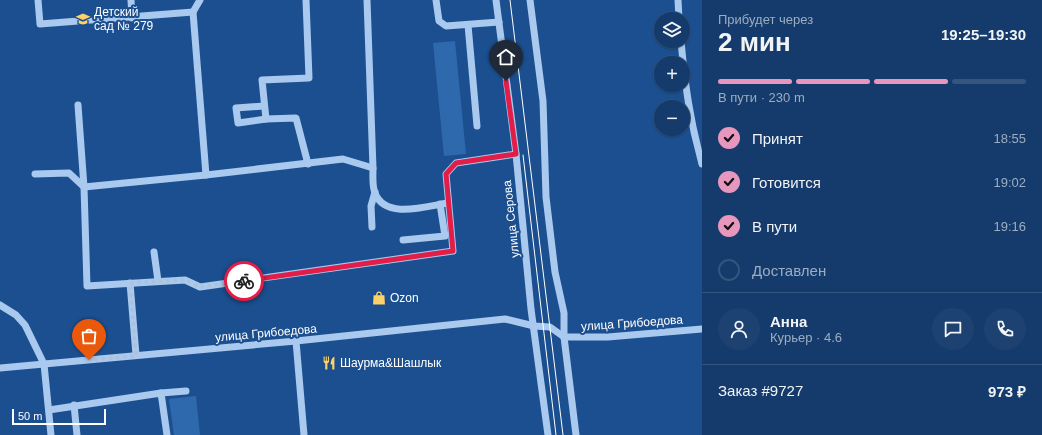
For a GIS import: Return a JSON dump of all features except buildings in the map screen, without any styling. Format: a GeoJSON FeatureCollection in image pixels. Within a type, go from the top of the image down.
{"type":"FeatureCollection","features":[{"type":"Feature","properties":{"kind":"street"},"geometry":{"type":"LineString","coordinates":[[38,0],[40,24],[132,18],[193,12]]}},
{"type":"Feature","properties":{"kind":"street"},"geometry":{"type":"LineString","coordinates":[[131,0],[132,18]]}},
{"type":"Feature","properties":{"kind":"street"},"geometry":{"type":"LineString","coordinates":[[200,0],[193,12],[206,175]]}},
{"type":"Feature","properties":{"kind":"street"},"geometry":{"type":"LineString","coordinates":[[266,119],[262,80],[309,78],[306,0]]}},
{"type":"Feature","properties":{"kind":"street"},"geometry":{"type":"LineString","coordinates":[[367,0],[374,192],[371,206],[372,227]]}},
{"type":"Feature","properties":{"kind":"street"},"geometry":{"type":"LineString","coordinates":[[436,0],[439,21],[446,26],[499,22]]}},
{"type":"Feature","properties":{"kind":"street","name":"улица Серова"},"geometry":{"type":"LineString","coordinates":[[496,0],[516,154],[534,326],[548,435]]}},
{"type":"Feature","properties":{"kind":"street"},"geometry":{"type":"LineString","coordinates":[[530,0],[543,101],[546,197],[556,272],[564,313],[564,337],[576,435]]}},
{"type":"Feature","properties":{"kind":"street"},"geometry":{"type":"LineString","coordinates":[[678,0],[679,12]]}},
{"type":"Feature","properties":{"kind":"street"},"geometry":{"type":"LineString","coordinates":[[468,25],[477,126]]}},
{"type":"Feature","properties":{"kind":"street"},"geometry":{"type":"LineString","coordinates":[[682,48],[686,94],[692,128],[702,164]]}},
{"type":"Feature","properties":{"kind":"street"},"geometry":{"type":"LineString","coordinates":[[78,105],[84,186],[87,286],[185,280],[200,287],[453,251],[444,203]]}},
{"type":"Feature","properties":{"kind":"street"},"geometry":{"type":"LineString","coordinates":[[264,106],[236,108],[238,123],[266,119],[296,118],[308,164]]}},
{"type":"Feature","properties":{"kind":"street"},"geometry":{"type":"LineString","coordinates":[[403,240],[445,236],[444,203],[446,174],[456,163],[516,154]]}},
{"type":"Feature","properties":{"kind":"street"},"geometry":{"type":"LineString","coordinates":[[35,174],[69,173],[84,186],[206,175],[343,159],[373,168]]}},
{"type":"Feature","properties":{"kind":"street"},"geometry":{"type":"LineString","coordinates":[[374,192],[383,204],[391,208],[402,209],[444,203]]}},
{"type":"Feature","properties":{"kind":"street"},"geometry":{"type":"LineString","coordinates":[[154,252],[158,281]]}},
{"type":"Feature","properties":{"kind":"street"},"geometry":{"type":"LineString","coordinates":[[130,283],[136,356]]}},
{"type":"Feature","properties":{"kind":"street"},"geometry":{"type":"LineString","coordinates":[[0,305],[16,315],[25,325],[44,364],[51,435]]}},
{"type":"Feature","properties":{"kind":"street","name":"улица Грибоедова"},"geometry":{"type":"LineString","coordinates":[[0,368],[296,341],[505,319],[534,326],[550,327],[564,337],[608,337],[702,329]]}},
{"type":"Feature","properties":{"kind":"street"},"geometry":{"type":"LineString","coordinates":[[296,341],[304,435]]}},
{"type":"Feature","properties":{"kind":"street"},"geometry":{"type":"LineString","coordinates":[[49,410],[74,405],[186,390]]}},
{"type":"Feature","properties":{"kind":"street"},"geometry":{"type":"LineString","coordinates":[[161,393],[167,435]]}},
{"type":"Feature","properties":{"kind":"street"},"geometry":{"type":"LineString","coordinates":[[74,405],[77,435]]}},
{"type":"Feature","properties":{"kind":"shaded area"},"geometry":{"type":"Polygon","coordinates":[[[455,41],[466,154],[444,156],[433,43],[455,41]]]}},
{"type":"Feature","properties":{"kind":"shaded area"},"geometry":{"type":"Polygon","coordinates":[[[196,396],[200,435],[174,435],[169,399],[196,396]]]}},
{"type":"Feature","properties":{"kind":"tram line"},"geometry":{"type":"LineString","coordinates":[[510,0],[563,435]]}},
{"type":"Feature","properties":{"kind":"tram line"},"geometry":{"type":"LineString","coordinates":[[523,155],[556,435]]}},
{"type":"Feature","properties":{"kind":"way so far"},"geometry":{"type":"LineString","coordinates":[[89,360],[136,356],[130,283],[185,280],[200,287],[244,281]]}},
{"type":"Feature","properties":{"kind":"place","name":"Детский сад № 279"},"geometry":{"type":"Point","coordinates":[83,19]}},
{"type":"Feature","properties":{"kind":"place","name":"Ozon"},"geometry":{"type":"Point","coordinates":[379,298]}},
{"type":"Feature","properties":{"kind":"place","name":"Шаурма&Шашлык"},"geometry":{"type":"Point","coordinates":[329,363]}},
{"type":"Feature","properties":{"kind":"route"},"geometry":{"type":"LineString","coordinates":[[244,281],[453,251],[446,174],[451,167],[462,161],[516,154],[506,81]]}}]}
